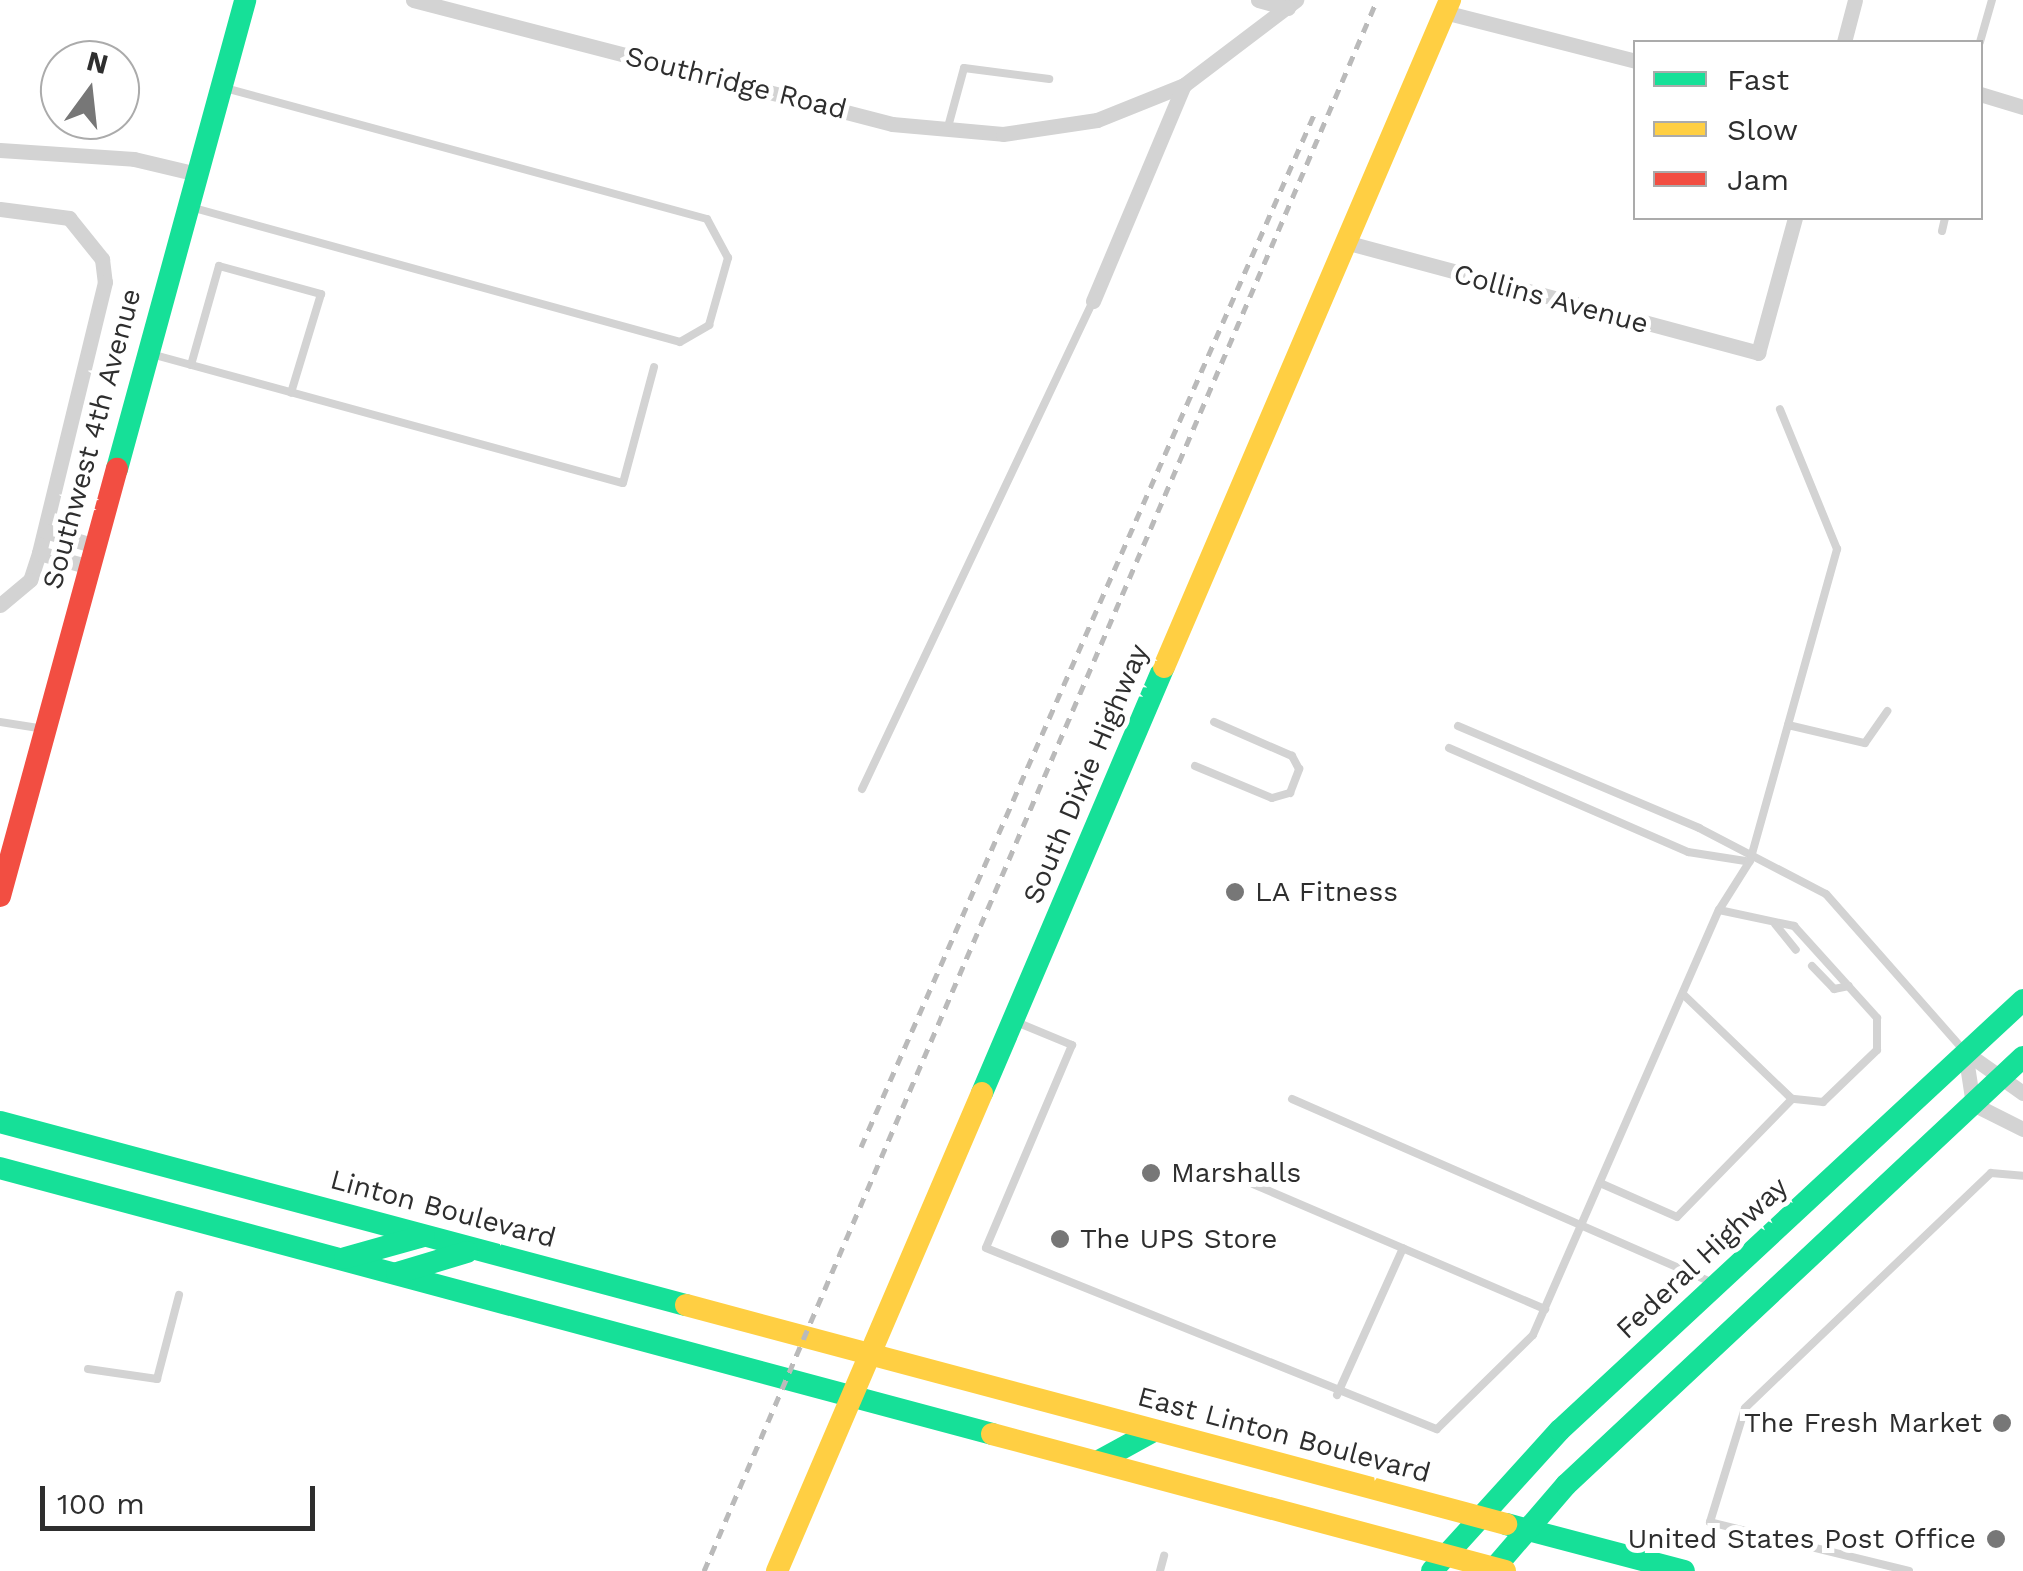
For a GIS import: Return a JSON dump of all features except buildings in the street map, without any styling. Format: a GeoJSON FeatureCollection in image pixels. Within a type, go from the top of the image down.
{"type":"FeatureCollection","features":[{"type":"Feature","properties":{"kind":"main road","name":"Southwest 4th Avenue"},"geometry":{"type":"LineString","coordinates":[[0,896],[89,555],[244,0]]}},
{"type":"Feature","properties":{"kind":"main road","name":"South Dixie Highway"},"geometry":{"type":"LineString","coordinates":[[777,1571],[1447,6]]}},
{"type":"Feature","properties":{"kind":"main road","name":"Federal Highway"},"geometry":{"type":"LineString","coordinates":[[1438,1564],[1477,1517],[2023,1000]]}},
{"type":"Feature","properties":{"kind":"main road"},"geometry":{"type":"LineString","coordinates":[[0,1168],[1098,1461],[1438,1564],[1497,1570],[1526,1530],[2023,1057]]}},
{"type":"Feature","properties":{"kind":"main road","name":"Linton Boulevard"},"geometry":{"type":"LineString","coordinates":[[0,1122],[871,1355]]}},
{"type":"Feature","properties":{"kind":"main road"},"geometry":{"type":"LineString","coordinates":[[341,1259],[424,1236]]}},
{"type":"Feature","properties":{"kind":"main road"},"geometry":{"type":"LineString","coordinates":[[397,1273],[481,1251]]}},
{"type":"Feature","properties":{"kind":"main road","name":"East Linton Boulevard"},"geometry":{"type":"LineString","coordinates":[[871,1355],[1684,1571]]}},
{"type":"Feature","properties":{"kind":"main road"},"geometry":{"type":"LineString","coordinates":[[1098,1461],[1152,1432]]}},
{"type":"Feature","properties":{"kind":"street","name":"Southridge Road"},"geometry":{"type":"LineString","coordinates":[[413,0],[947,132],[1063,127],[1184,86]]}},
{"type":"Feature","properties":{"kind":"street"},"geometry":{"type":"LineString","coordinates":[[1258,0],[1292,4]]}},
{"type":"Feature","properties":{"kind":"street"},"geometry":{"type":"LineString","coordinates":[[1845,40],[1855,0]]}},
{"type":"Feature","properties":{"kind":"street"},"geometry":{"type":"LineString","coordinates":[[1093,301],[1184,86],[1292,4]]}},
{"type":"Feature","properties":{"kind":"street"},"geometry":{"type":"LineString","coordinates":[[1447,6],[1633,60]]}},
{"type":"Feature","properties":{"kind":"street"},"geometry":{"type":"LineString","coordinates":[[1983,95],[2023,106]]}},
{"type":"Feature","properties":{"kind":"street"},"geometry":{"type":"LineString","coordinates":[[0,150],[134,159],[197,174]]}},
{"type":"Feature","properties":{"kind":"street"},"geometry":{"type":"LineString","coordinates":[[0,209],[68,218],[87,233],[104,270],[104,308],[30,580],[0,605]]}},
{"type":"Feature","properties":{"kind":"street","name":"Collins Avenue"},"geometry":{"type":"LineString","coordinates":[[1345,242],[1758,353],[1794,220]]}},
{"type":"Feature","properties":{"kind":"street"},"geometry":{"type":"LineString","coordinates":[[45,531],[89,555]]}},
{"type":"Feature","properties":{"kind":"street"},"geometry":{"type":"LineString","coordinates":[[38,554],[89,555]]}},
{"type":"Feature","properties":{"kind":"street"},"geometry":{"type":"LineString","coordinates":[[1966,1052],[1998,1080],[2023,1093]]}},
{"type":"Feature","properties":{"kind":"street"},"geometry":{"type":"LineString","coordinates":[[1966,1052],[1973,1104],[2023,1130]]}},
{"type":"Feature","properties":{"kind":"lane"},"geometry":{"type":"LineString","coordinates":[[1981,40],[1992,0]]}},
{"type":"Feature","properties":{"kind":"lane"},"geometry":{"type":"LineString","coordinates":[[947,132],[964,68],[1049,79]]}},
{"type":"Feature","properties":{"kind":"lane"},"geometry":{"type":"LineString","coordinates":[[187,206],[680,342],[708,324],[728,258],[707,219],[220,87]]}},
{"type":"Feature","properties":{"kind":"lane"},"geometry":{"type":"LineString","coordinates":[[1942,231],[1945,220]]}},
{"type":"Feature","properties":{"kind":"lane"},"geometry":{"type":"LineString","coordinates":[[191,366],[219,266],[321,294],[291,393]]}},
{"type":"Feature","properties":{"kind":"lane"},"geometry":{"type":"LineString","coordinates":[[862,789],[1093,301]]}},
{"type":"Feature","properties":{"kind":"lane"},"geometry":{"type":"LineString","coordinates":[[146,353],[622,482],[654,367]]}},
{"type":"Feature","properties":{"kind":"lane"},"geometry":{"type":"LineString","coordinates":[[1013,1021],[1072,1045],[986,1248],[1337,1396],[1437,1429],[1533,1335],[1720,910],[1750,862],[1837,549],[1780,409]]}},
{"type":"Feature","properties":{"kind":"lane"},"geometry":{"type":"LineString","coordinates":[[1788,725],[1865,743],[1887,711]]}},
{"type":"Feature","properties":{"kind":"lane"},"geometry":{"type":"LineString","coordinates":[[0,722],[44,729]]}},
{"type":"Feature","properties":{"kind":"lane"},"geometry":{"type":"LineString","coordinates":[[1195,766],[1272,798],[1290,793],[1299,769],[1292,756],[1214,722]]}},
{"type":"Feature","properties":{"kind":"lane"},"geometry":{"type":"LineString","coordinates":[[1458,726],[1699,828],[1750,862],[1826,894],[1966,1052]]}},
{"type":"Feature","properties":{"kind":"lane"},"geometry":{"type":"LineString","coordinates":[[1448,748],[1688,852],[1750,862]]}},
{"type":"Feature","properties":{"kind":"lane"},"geometry":{"type":"LineString","coordinates":[[1683,994],[1792,1099],[1823,1102],[1877,1050],[1878,1018],[1794,926],[1720,910]]}},
{"type":"Feature","properties":{"kind":"lane"},"geometry":{"type":"LineString","coordinates":[[1776,924],[1796,950]]}},
{"type":"Feature","properties":{"kind":"lane"},"geometry":{"type":"LineString","coordinates":[[1812,966],[1834,989],[1849,986]]}},
{"type":"Feature","properties":{"kind":"lane"},"geometry":{"type":"LineString","coordinates":[[1292,1099],[1585,1219],[1718,1285]]}},
{"type":"Feature","properties":{"kind":"lane"},"geometry":{"type":"LineString","coordinates":[[1600,1183],[1678,1217],[1792,1099]]}},
{"type":"Feature","properties":{"kind":"lane"},"geometry":{"type":"LineString","coordinates":[[1909,1571],[1710,1522],[1744,1408],[1991,1173],[2023,1176]]}},
{"type":"Feature","properties":{"kind":"lane"},"geometry":{"type":"LineString","coordinates":[[1253,1184],[1545,1309]]}},
{"type":"Feature","properties":{"kind":"lane"},"geometry":{"type":"LineString","coordinates":[[1337,1396],[1403,1248]]}},
{"type":"Feature","properties":{"kind":"lane"},"geometry":{"type":"LineString","coordinates":[[88,1369],[157,1379],[179,1295]]}},
{"type":"Feature","properties":{"kind":"lane"},"geometry":{"type":"LineString","coordinates":[[1160,1571],[1164,1556]]}},
{"type":"Feature","properties":{"kind":"railway"},"geometry":{"type":"LineString","coordinates":[[704,1571],[1377,0]]}},
{"type":"Feature","properties":{"kind":"railway"},"geometry":{"type":"LineString","coordinates":[[861,1147],[1316,110]]}},
{"type":"Feature","properties":{"kind":"traffic: fast"},"geometry":{"type":"LineString","coordinates":[[117,469],[245,0]]}},
{"type":"Feature","properties":{"kind":"traffic: fast"},"geometry":{"type":"LineString","coordinates":[[982,1093],[1164,667]]}},
{"type":"Feature","properties":{"kind":"traffic: fast"},"geometry":{"type":"LineString","coordinates":[[1432,1571],[1560,1430],[2023,1000]]}},
{"type":"Feature","properties":{"kind":"traffic: fast"},"geometry":{"type":"LineString","coordinates":[[1492,1571],[1566,1485],[2023,1057]]}},
{"type":"Feature","properties":{"kind":"traffic: fast"},"geometry":{"type":"LineString","coordinates":[[0,1122],[686,1305]]}},
{"type":"Feature","properties":{"kind":"traffic: fast"},"geometry":{"type":"LineString","coordinates":[[0,1168],[992,1434]]}},
{"type":"Feature","properties":{"kind":"traffic: fast"},"geometry":{"type":"LineString","coordinates":[[345,1258],[424,1236]]}},
{"type":"Feature","properties":{"kind":"traffic: fast"},"geometry":{"type":"LineString","coordinates":[[397,1273],[467,1252]]}},
{"type":"Feature","properties":{"kind":"traffic: fast"},"geometry":{"type":"LineString","coordinates":[[1099,1461],[1152,1432]]}},
{"type":"Feature","properties":{"kind":"traffic: fast"},"geometry":{"type":"LineString","coordinates":[[1506,1524],[1684,1571]]}},
{"type":"Feature","properties":{"kind":"traffic: slow"},"geometry":{"type":"LineString","coordinates":[[1164,667],[1450,0]]}},
{"type":"Feature","properties":{"kind":"traffic: slow"},"geometry":{"type":"LineString","coordinates":[[777,1571],[982,1093]]}},
{"type":"Feature","properties":{"kind":"traffic: slow"},"geometry":{"type":"LineString","coordinates":[[686,1305],[1506,1524]]}},
{"type":"Feature","properties":{"kind":"traffic: slow"},"geometry":{"type":"LineString","coordinates":[[992,1434],[1505,1571]]}},
{"type":"Feature","properties":{"kind":"traffic: jam"},"geometry":{"type":"LineString","coordinates":[[0,896],[117,469]]}},
{"type":"Feature","properties":{"kind":"place","name":"LA Fitness"},"geometry":{"type":"Point","coordinates":[1235,892]}},
{"type":"Feature","properties":{"kind":"place","name":"Marshalls"},"geometry":{"type":"Point","coordinates":[1151,1173]}},
{"type":"Feature","properties":{"kind":"place","name":"The UPS Store"},"geometry":{"type":"Point","coordinates":[1060,1239]}},
{"type":"Feature","properties":{"kind":"place","name":"The Fresh Market"},"geometry":{"type":"Point","coordinates":[2002,1423]}},
{"type":"Feature","properties":{"kind":"place","name":"United States Post Office"},"geometry":{"type":"Point","coordinates":[1996,1539]}}]}
